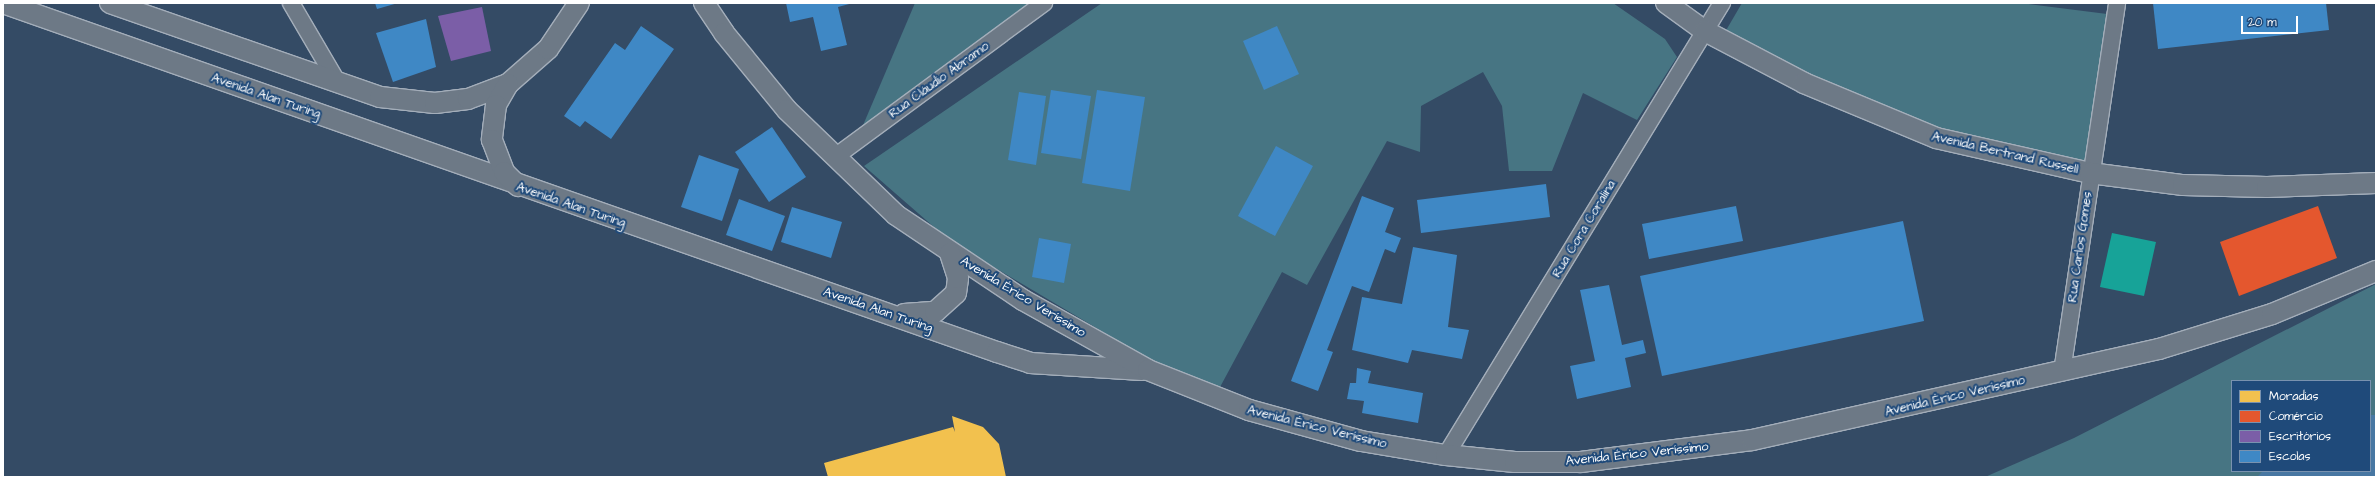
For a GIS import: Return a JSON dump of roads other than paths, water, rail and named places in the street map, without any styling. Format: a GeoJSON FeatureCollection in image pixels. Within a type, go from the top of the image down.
{"type":"FeatureCollection","features":[{"type":"Feature","properties":{"kind":"street","name":"Avenida Alan Turing"},"geometry":{"type":"LineString","coordinates":[[3,3],[520,188],[890,313],[1030,363],[1148,370]]}},
{"type":"Feature","properties":{"kind":"street"},"geometry":{"type":"LineString","coordinates":[[110,3],[380,97],[435,103],[468,99],[508,84]]}},
{"type":"Feature","properties":{"kind":"street"},"geometry":{"type":"LineString","coordinates":[[292,3],[338,83]]}},
{"type":"Feature","properties":{"kind":"street"},"geometry":{"type":"LineString","coordinates":[[520,188],[504,172],[492,140],[496,105],[508,84],[548,49],[579,3]]}},
{"type":"Feature","properties":{"kind":"street","name":"Avenida Érico Veríssimo"},"geometry":{"type":"LineString","coordinates":[[704,3],[757,76],[835,157],[896,215],[950,253],[1023,300],[1148,370],[1249,410],[1361,441],[1446,455],[1515,462],[1581,462],[1739,442],[2062,372],[2160,348],[2272,314],[2376,271]]}},
{"type":"Feature","properties":{"kind":"street","name":"Rua Cláudio Abramo"},"geometry":{"type":"LineString","coordinates":[[835,157],[1044,3]]}},
{"type":"Feature","properties":{"kind":"street","name":"Avenida Bertrand Russell"},"geometry":{"type":"LineString","coordinates":[[1666,3],[1705,30],[1804,83],[1936,138],[2090,172],[2183,185],[2267,187],[2376,183]]}},
{"type":"Feature","properties":{"kind":"street","name":"Rua Cora Coralina"},"geometry":{"type":"LineString","coordinates":[[1446,455],[1722,3]]}},
{"type":"Feature","properties":{"kind":"street","name":"Rua Carlos Gomes"},"geometry":{"type":"LineString","coordinates":[[2062,372],[2090,172],[2117,3]]}},
{"type":"Feature","properties":{"kind":"street"},"geometry":{"type":"LineString","coordinates":[[890,313],[921,315],[948,304],[956,293],[958,278],[950,253]]}}]}
